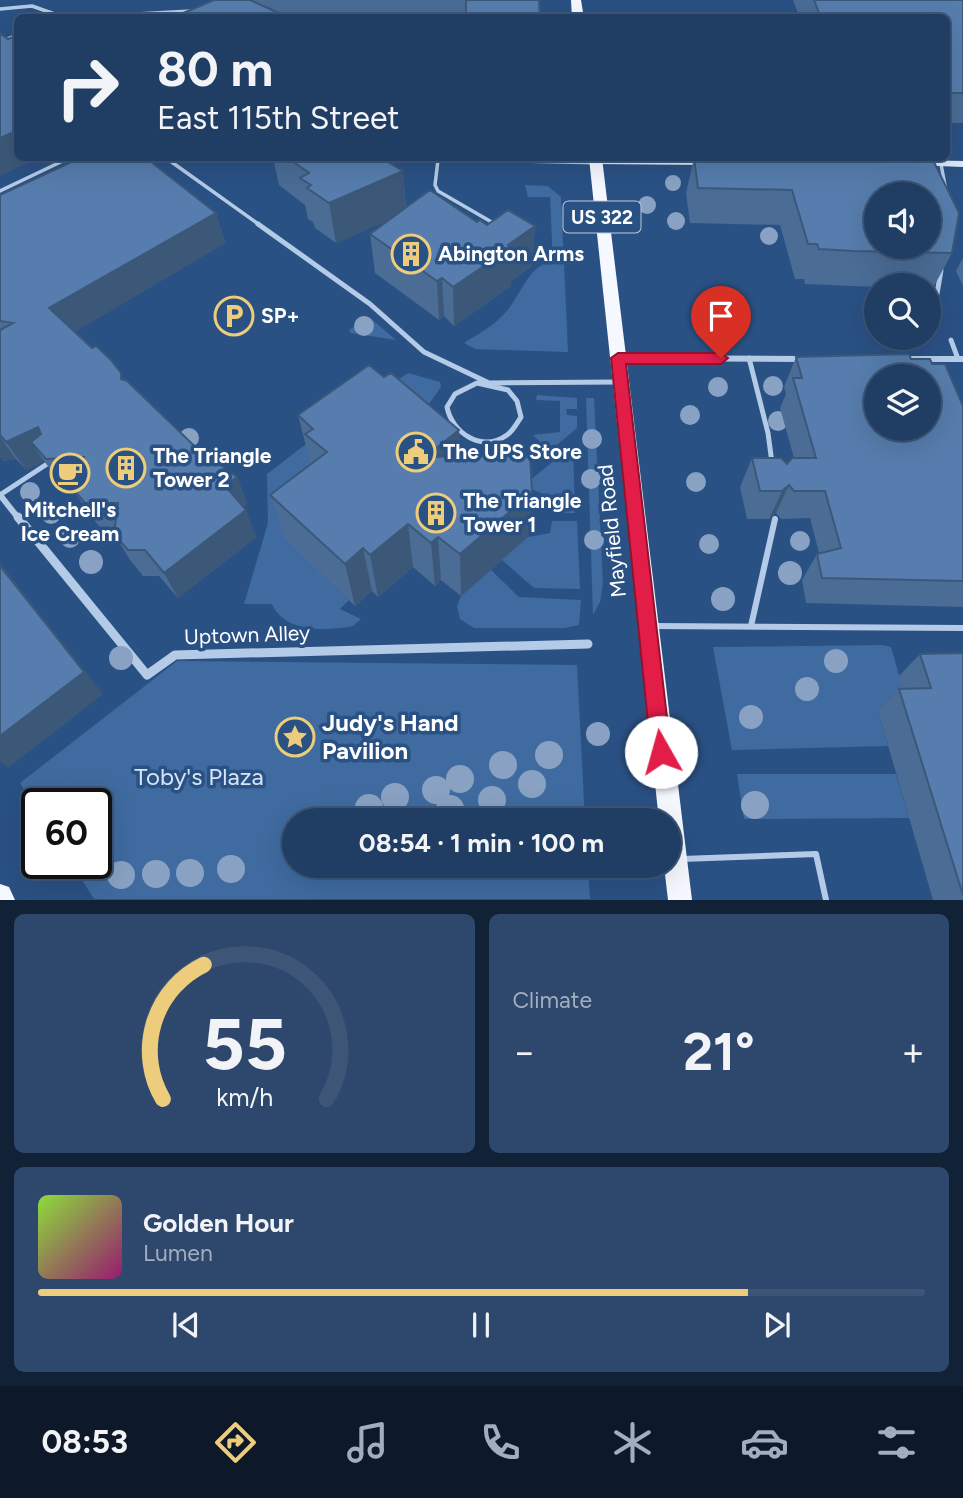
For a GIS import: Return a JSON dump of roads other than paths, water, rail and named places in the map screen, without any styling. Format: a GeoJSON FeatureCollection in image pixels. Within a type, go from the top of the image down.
{"type":"FeatureCollection","features":[{"type":"Feature","properties":{"kind":"main road","name":"Mayfield Road"},"geometry":{"type":"LineString","coordinates":[[595,161],[669,808]]}},
{"type":"Feature","properties":{"kind":"main road","name":"Mayfield Road"},"geometry":{"type":"LineString","coordinates":[[677,878],[680,900]]}},
{"type":"Feature","properties":{"kind":"street"},"geometry":{"type":"LineString","coordinates":[[662,161],[728,162]]}},
{"type":"Feature","properties":{"kind":"street"},"geometry":{"type":"LineString","coordinates":[[899,163],[963,164]]}},
{"type":"Feature","properties":{"kind":"street"},"geometry":{"type":"LineString","coordinates":[[618,358],[818,359]]}},
{"type":"Feature","properties":{"kind":"street"},"geometry":{"type":"LineString","coordinates":[[888,359],[960,359]]}},
{"type":"Feature","properties":{"kind":"street","name":"Uptown Alley"},"geometry":{"type":"LineString","coordinates":[[0,495],[147,675],[175,654],[588,644]]}},
{"type":"Feature","properties":{"kind":"lane"},"geometry":{"type":"LineString","coordinates":[[0,9],[18,3],[47,8],[57,14]]}},
{"type":"Feature","properties":{"kind":"lane"},"geometry":{"type":"LineString","coordinates":[[117,14],[191,10],[198,14]]}},
{"type":"Feature","properties":{"kind":"lane"},"geometry":{"type":"LineString","coordinates":[[0,191],[63,161]]}},
{"type":"Feature","properties":{"kind":"lane"},"geometry":{"type":"LineString","coordinates":[[170,161],[370,304],[424,352],[489,383],[501,385],[517,398],[521,417],[517,426],[499,439],[487,441],[463,436],[448,421],[449,401],[465,386],[489,383],[620,382]]}},
{"type":"Feature","properties":{"kind":"lane"},"geometry":{"type":"LineString","coordinates":[[438,161],[435,185],[438,191],[471,213],[503,228]]}},
{"type":"Feature","properties":{"kind":"lane"},"geometry":{"type":"LineString","coordinates":[[941,164],[948,202]]}},
{"type":"Feature","properties":{"kind":"lane"},"geometry":{"type":"LineString","coordinates":[[940,273],[943,257]]}},
{"type":"Feature","properties":{"kind":"lane"},"geometry":{"type":"LineString","coordinates":[[951,340],[960,359]]}},
{"type":"Feature","properties":{"kind":"lane"},"geometry":{"type":"LineString","coordinates":[[749,359],[768,433],[773,473]]}},
{"type":"Feature","properties":{"kind":"lane"},"geometry":{"type":"LineString","coordinates":[[0,495],[54,460]]}},
{"type":"Feature","properties":{"kind":"lane"},"geometry":{"type":"LineString","coordinates":[[751,626],[775,519]]}},
{"type":"Feature","properties":{"kind":"lane"},"geometry":{"type":"LineString","coordinates":[[646,626],[963,628]]}},
{"type":"Feature","properties":{"kind":"lane"},"geometry":{"type":"LineString","coordinates":[[681,859],[816,854],[826,900]]}},
{"type":"Feature","properties":{"kind":"place","name":"Abington Arms"},"geometry":{"type":"Point","coordinates":[411,254]}},
{"type":"Feature","properties":{"kind":"place","name":"SP+"},"geometry":{"type":"Point","coordinates":[234,316]}},
{"type":"Feature","properties":{"kind":"place","name":"The UPS Store"},"geometry":{"type":"Point","coordinates":[416,452]}},
{"type":"Feature","properties":{"kind":"place","name":"The Triangle Tower 2"},"geometry":{"type":"Point","coordinates":[126,468]}},
{"type":"Feature","properties":{"kind":"place","name":"Mitchell's Ice Cream"},"geometry":{"type":"Point","coordinates":[70,473]}},
{"type":"Feature","properties":{"kind":"place","name":"The Triangle Tower 1"},"geometry":{"type":"Point","coordinates":[436,513]}},
{"type":"Feature","properties":{"kind":"place","name":"Judy's Hand Pavilion"},"geometry":{"type":"Point","coordinates":[295,737]}},
{"type":"Feature","properties":{"kind":"park label","name":"Toby's Plaza"},"geometry":{"type":"Point","coordinates":[199,777]}}]}
